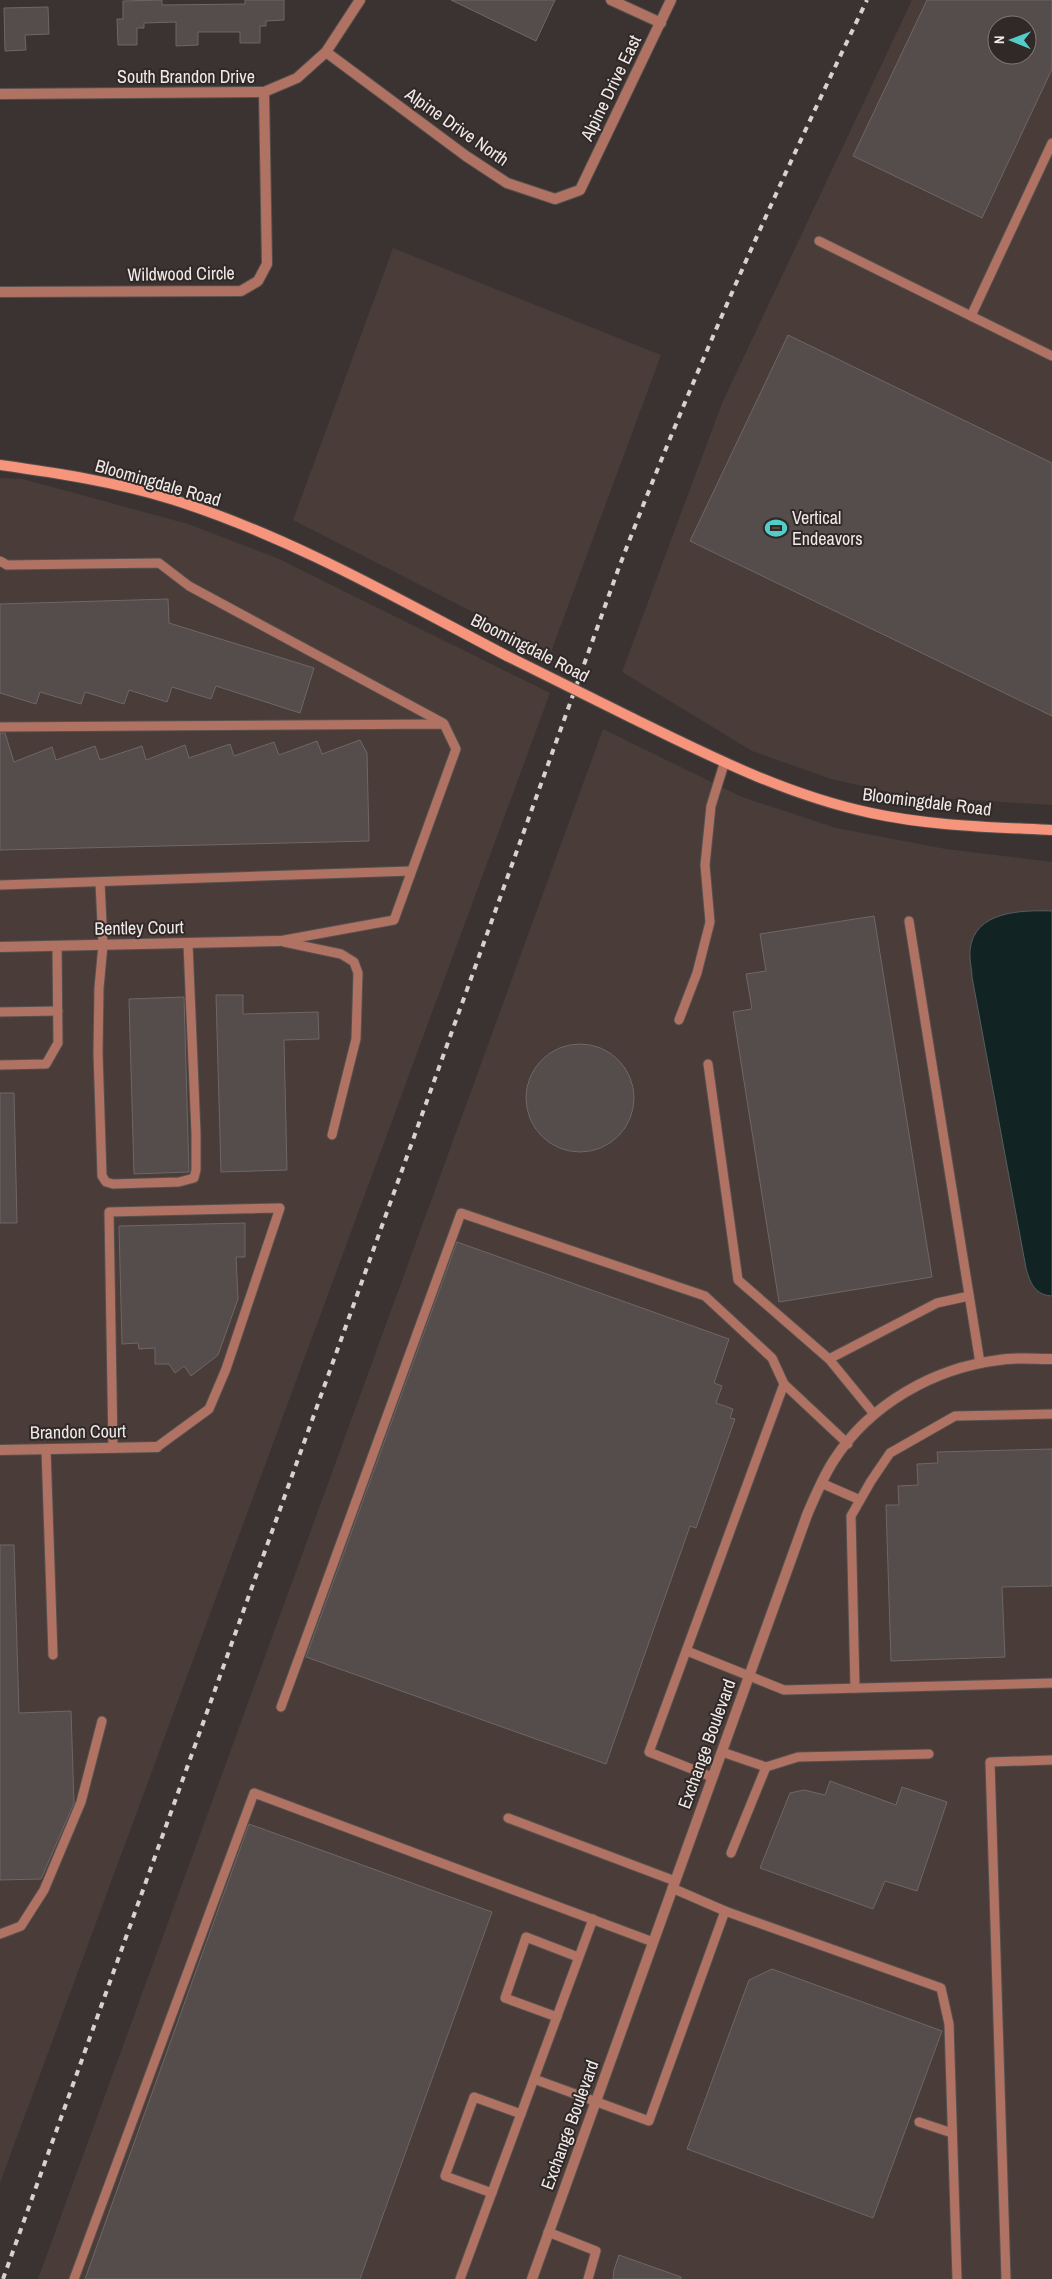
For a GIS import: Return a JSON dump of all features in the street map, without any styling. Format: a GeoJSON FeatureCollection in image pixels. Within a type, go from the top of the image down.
{"type":"FeatureCollection","features":[{"type":"Feature","properties":{"kind":"main road","name":"Bloomingdale Road"},"geometry":{"type":"LineString","coordinates":[[0,465],[116,485],[170,499],[221,517],[302,552],[724,764],[795,792],[873,814],[972,826],[1052,830]]}},
{"type":"Feature","properties":{"kind":"street","name":"South Brandon Drive"},"geometry":{"type":"LineString","coordinates":[[0,94],[264,92],[297,78],[326,52],[360,0]]}},
{"type":"Feature","properties":{"kind":"street"},"geometry":{"type":"LineString","coordinates":[[611,0],[660,23]]}},
{"type":"Feature","properties":{"kind":"street","name":"Alpine Drive East"},"geometry":{"type":"LineString","coordinates":[[580,190],[671,0]]}},
{"type":"Feature","properties":{"kind":"street","name":"Alpine Drive North"},"geometry":{"type":"LineString","coordinates":[[326,52],[466,156],[507,182],[555,199],[580,190]]}},
{"type":"Feature","properties":{"kind":"street","name":"Wildwood Circle"},"geometry":{"type":"LineString","coordinates":[[0,292],[241,291],[258,281],[267,264],[264,92]]}},
{"type":"Feature","properties":{"kind":"street","name":"Bentley Court"},"geometry":{"type":"LineString","coordinates":[[0,947],[279,941]]}},
{"type":"Feature","properties":{"kind":"street","name":"Exchange Boulevard"},"geometry":{"type":"LineString","coordinates":[[532,2279],[807,1514],[835,1458],[874,1414],[919,1384],[960,1368],[1000,1359],[1052,1359]]}},
{"type":"Feature","properties":{"kind":"street","name":"Brandon Court"},"geometry":{"type":"LineString","coordinates":[[0,1450],[156,1446]]}},
{"type":"Feature","properties":{"kind":"lane"},"geometry":{"type":"LineString","coordinates":[[971,316],[1052,143]]}},
{"type":"Feature","properties":{"kind":"lane"},"geometry":{"type":"LineString","coordinates":[[819,240],[1052,356]]}},
{"type":"Feature","properties":{"kind":"lane"},"geometry":{"type":"LineString","coordinates":[[0,561],[7,565],[159,563],[190,586],[444,724],[456,749],[394,920],[279,941]]}},
{"type":"Feature","properties":{"kind":"lane"},"geometry":{"type":"LineString","coordinates":[[0,728],[444,724]]}},
{"type":"Feature","properties":{"kind":"lane"},"geometry":{"type":"LineString","coordinates":[[679,1020],[697,973],[710,922],[705,865],[711,806],[724,764]]}},
{"type":"Feature","properties":{"kind":"lane"},"geometry":{"type":"LineString","coordinates":[[0,885],[411,871]]}},
{"type":"Feature","properties":{"kind":"lane"},"geometry":{"type":"LineString","coordinates":[[100,882],[103,945],[99,988],[98,1053],[102,1176],[106,1182],[113,1184],[139,1184],[194,1178],[196,1170],[188,944]]}},
{"type":"Feature","properties":{"kind":"lane"},"geometry":{"type":"LineString","coordinates":[[909,921],[980,1363]]}},
{"type":"Feature","properties":{"kind":"lane"},"geometry":{"type":"LineString","coordinates":[[279,941],[341,954],[354,962],[358,973],[356,1039],[332,1135]]}},
{"type":"Feature","properties":{"kind":"lane"},"geometry":{"type":"LineString","coordinates":[[0,1065],[46,1064],[58,1044],[57,946]]}},
{"type":"Feature","properties":{"kind":"lane"},"geometry":{"type":"LineString","coordinates":[[0,1012],[58,1012]]}},
{"type":"Feature","properties":{"kind":"lane"},"geometry":{"type":"LineString","coordinates":[[708,1064],[738,1280],[829,1359],[874,1414]]}},
{"type":"Feature","properties":{"kind":"lane"},"geometry":{"type":"LineString","coordinates":[[113,1448],[109,1212],[280,1208],[226,1369],[209,1409],[156,1446]]}},
{"type":"Feature","properties":{"kind":"lane"},"geometry":{"type":"LineString","coordinates":[[281,1707],[462,1213],[705,1296],[772,1358],[784,1384],[848,1444]]}},
{"type":"Feature","properties":{"kind":"lane"},"geometry":{"type":"LineString","coordinates":[[829,1359],[937,1303],[969,1296]]}},
{"type":"Feature","properties":{"kind":"lane"},"geometry":{"type":"LineString","coordinates":[[712,1777],[649,1752],[784,1384]]}},
{"type":"Feature","properties":{"kind":"lane"},"geometry":{"type":"LineString","coordinates":[[855,1688],[852,1516],[890,1453],[955,1416],[1052,1414]]}},
{"type":"Feature","properties":{"kind":"lane"},"geometry":{"type":"LineString","coordinates":[[46,1449],[53,1655]]}},
{"type":"Feature","properties":{"kind":"lane"},"geometry":{"type":"LineString","coordinates":[[821,1483],[860,1500]]}},
{"type":"Feature","properties":{"kind":"lane"},"geometry":{"type":"LineString","coordinates":[[686,1651],[784,1690],[1052,1683]]}},
{"type":"Feature","properties":{"kind":"lane"},"geometry":{"type":"LineString","coordinates":[[0,1934],[21,1926],[44,1890],[81,1802],[102,1721]]}},
{"type":"Feature","properties":{"kind":"lane"},"geometry":{"type":"LineString","coordinates":[[722,1752],[766,1767],[798,1758],[929,1754]]}},
{"type":"Feature","properties":{"kind":"lane"},"geometry":{"type":"LineString","coordinates":[[1006,2279],[990,1762],[1052,1760]]}},
{"type":"Feature","properties":{"kind":"lane"},"geometry":{"type":"LineString","coordinates":[[731,1853],[766,1767]]}},
{"type":"Feature","properties":{"kind":"lane"},"geometry":{"type":"LineString","coordinates":[[74,2279],[254,1793],[653,1942]]}},
{"type":"Feature","properties":{"kind":"lane"},"geometry":{"type":"LineString","coordinates":[[508,1818],[674,1885],[726,1911],[942,1988],[949,2024],[957,2279]]}},
{"type":"Feature","properties":{"kind":"lane"},"geometry":{"type":"LineString","coordinates":[[534,2079],[649,2122],[726,1911]]}},
{"type":"Feature","properties":{"kind":"lane"},"geometry":{"type":"LineString","coordinates":[[460,2279],[592,1919]]}},
{"type":"Feature","properties":{"kind":"lane"},"geometry":{"type":"LineString","coordinates":[[556,2017],[505,1998],[526,1937],[578,1958]]}},
{"type":"Feature","properties":{"kind":"lane"},"geometry":{"type":"LineString","coordinates":[[492,2193],[445,2176],[474,2097],[521,2114]]}},
{"type":"Feature","properties":{"kind":"lane"},"geometry":{"type":"LineString","coordinates":[[919,2122],[952,2132]]}},
{"type":"Feature","properties":{"kind":"lane"},"geometry":{"type":"LineString","coordinates":[[548,2232],[596,2251],[588,2279]]}},
{"type":"Feature","properties":{"kind":"shaded area"},"geometry":{"type":"Polygon","coordinates":[[[912,0],[1052,0],[1052,805],[907,796],[831,779],[752,751],[622,672],[722,403],[912,0]]]}},
{"type":"Feature","properties":{"kind":"shaded area"},"geometry":{"type":"Polygon","coordinates":[[[393,248],[661,355],[551,652],[293,520],[393,248]]]}},
{"type":"Feature","properties":{"kind":"shaded area"},"geometry":{"type":"Polygon","coordinates":[[[0,478],[23,479],[188,524],[277,558],[550,693],[0,2183],[0,478]]]}},
{"type":"Feature","properties":{"kind":"shaded area"},"geometry":{"type":"Polygon","coordinates":[[[603,729],[742,797],[836,828],[946,849],[1052,862],[1052,2279],[38,2279],[603,729]]]}},
{"type":"Feature","properties":{"kind":"water"},"geometry":{"type":"Polygon","coordinates":[[[1052,911],[1052,1296],[1037,1291],[1029,1279],[1026,1268],[972,977],[970,950],[973,937],[980,927],[990,920],[1013,913],[1052,911]]]}},
{"type":"Feature","properties":{"kind":"building"},"geometry":{"type":"Polygon","coordinates":[[[162,0],[162,5],[245,4],[245,0],[284,0],[284,20],[266,21],[266,26],[260,26],[260,43],[240,43],[240,32],[198,32],[198,45],[176,46],[176,22],[144,23],[144,28],[137,28],[137,45],[118,45],[117,19],[123,19],[123,1],[162,0]]]}},
{"type":"Feature","properties":{"kind":"building"},"geometry":{"type":"Polygon","coordinates":[[[451,0],[555,0],[536,41],[451,0]]]}},
{"type":"Feature","properties":{"kind":"building"},"geometry":{"type":"Polygon","coordinates":[[[927,0],[1052,0],[1052,69],[982,218],[853,156],[927,0]]]}},
{"type":"Feature","properties":{"kind":"building"},"geometry":{"type":"Polygon","coordinates":[[[48,7],[49,34],[25,35],[26,50],[5,51],[4,8],[48,7]]]}},
{"type":"Feature","properties":{"kind":"building"},"geometry":{"type":"Polygon","coordinates":[[[788,335],[1052,463],[1052,716],[690,541],[788,335]]]}},
{"type":"Feature","properties":{"kind":"building"},"geometry":{"type":"Polygon","coordinates":[[[168,599],[169,623],[314,668],[300,713],[216,686],[211,699],[172,687],[167,702],[129,690],[124,704],[85,692],[81,704],[40,692],[36,704],[0,693],[0,604],[168,599]]]}},
{"type":"Feature","properties":{"kind":"building"},"geometry":{"type":"Polygon","coordinates":[[[0,733],[5,733],[14,762],[52,747],[56,760],[95,746],[100,760],[142,746],[146,760],[185,745],[189,758],[230,744],[234,756],[274,742],[279,755],[317,741],[322,754],[360,740],[367,753],[369,841],[0,850],[0,733]]]}},
{"type":"Feature","properties":{"kind":"building"},"geometry":{"type":"Polygon","coordinates":[[[874,916],[932,1277],[779,1302],[733,1012],[752,1009],[746,974],[766,971],[760,934],[874,916]]]}},
{"type":"Feature","properties":{"kind":"building"},"geometry":{"type":"Polygon","coordinates":[[[216,995],[243,995],[243,1014],[318,1012],[319,1039],[284,1040],[287,1170],[221,1172],[216,995]]]}},
{"type":"Feature","properties":{"kind":"building"},"geometry":{"type":"Polygon","coordinates":[[[184,997],[189,1172],[134,1174],[129,999],[184,997]]]}},
{"type":"Feature","properties":{"kind":"building"},"geometry":{"type":"Polygon","coordinates":[[[580,1044],[601,1048],[618,1060],[630,1077],[634,1098],[630,1119],[618,1136],[601,1148],[580,1152],[559,1148],[542,1136],[530,1119],[526,1098],[530,1077],[542,1060],[559,1048],[580,1044]]]}},
{"type":"Feature","properties":{"kind":"building"},"geometry":{"type":"Polygon","coordinates":[[[0,1093],[14,1093],[17,1223],[0,1223],[0,1093]]]}},
{"type":"Feature","properties":{"kind":"building"},"geometry":{"type":"Polygon","coordinates":[[[245,1223],[245,1257],[236,1257],[238,1299],[218,1355],[191,1376],[184,1366],[175,1373],[169,1364],[155,1364],[155,1348],[139,1349],[138,1343],[122,1344],[119,1226],[245,1223]]]}},
{"type":"Feature","properties":{"kind":"building"},"geometry":{"type":"Polygon","coordinates":[[[457,1242],[729,1339],[714,1383],[722,1386],[716,1403],[733,1409],[730,1418],[735,1419],[696,1528],[690,1526],[606,1764],[306,1657],[457,1242]]]}},
{"type":"Feature","properties":{"kind":"building"},"geometry":{"type":"Polygon","coordinates":[[[1052,1449],[1052,1586],[1002,1587],[1005,1657],[891,1661],[886,1505],[899,1505],[898,1486],[918,1485],[917,1464],[938,1463],[937,1452],[1052,1449]]]}},
{"type":"Feature","properties":{"kind":"building"},"geometry":{"type":"Polygon","coordinates":[[[0,1545],[14,1545],[19,1713],[71,1711],[74,1803],[41,1879],[0,1880],[0,1545]]]}},
{"type":"Feature","properties":{"kind":"building"},"geometry":{"type":"Polygon","coordinates":[[[830,1781],[896,1805],[902,1787],[947,1802],[917,1891],[885,1881],[873,1909],[760,1868],[790,1793],[804,1790],[825,1795],[830,1781]]]}},
{"type":"Feature","properties":{"kind":"building"},"geometry":{"type":"Polygon","coordinates":[[[249,1824],[492,1912],[360,2279],[85,2279],[249,1824]]]}},
{"type":"Feature","properties":{"kind":"building"},"geometry":{"type":"Polygon","coordinates":[[[772,1969],[942,2031],[873,2218],[687,2149],[749,1980],[772,1969]]]}},
{"type":"Feature","properties":{"kind":"building"},"geometry":{"type":"Polygon","coordinates":[[[619,2255],[681,2277],[681,2279],[613,2279],[619,2255]]]}},
{"type":"Feature","properties":{"kind":"railway"},"geometry":{"type":"LineString","coordinates":[[3,2279],[618,570],[675,425],[736,282],[867,0]]}},
{"type":"Feature","properties":{"kind":"place","name":"Vertical Endeavors"},"geometry":{"type":"Point","coordinates":[776,528]}}]}
